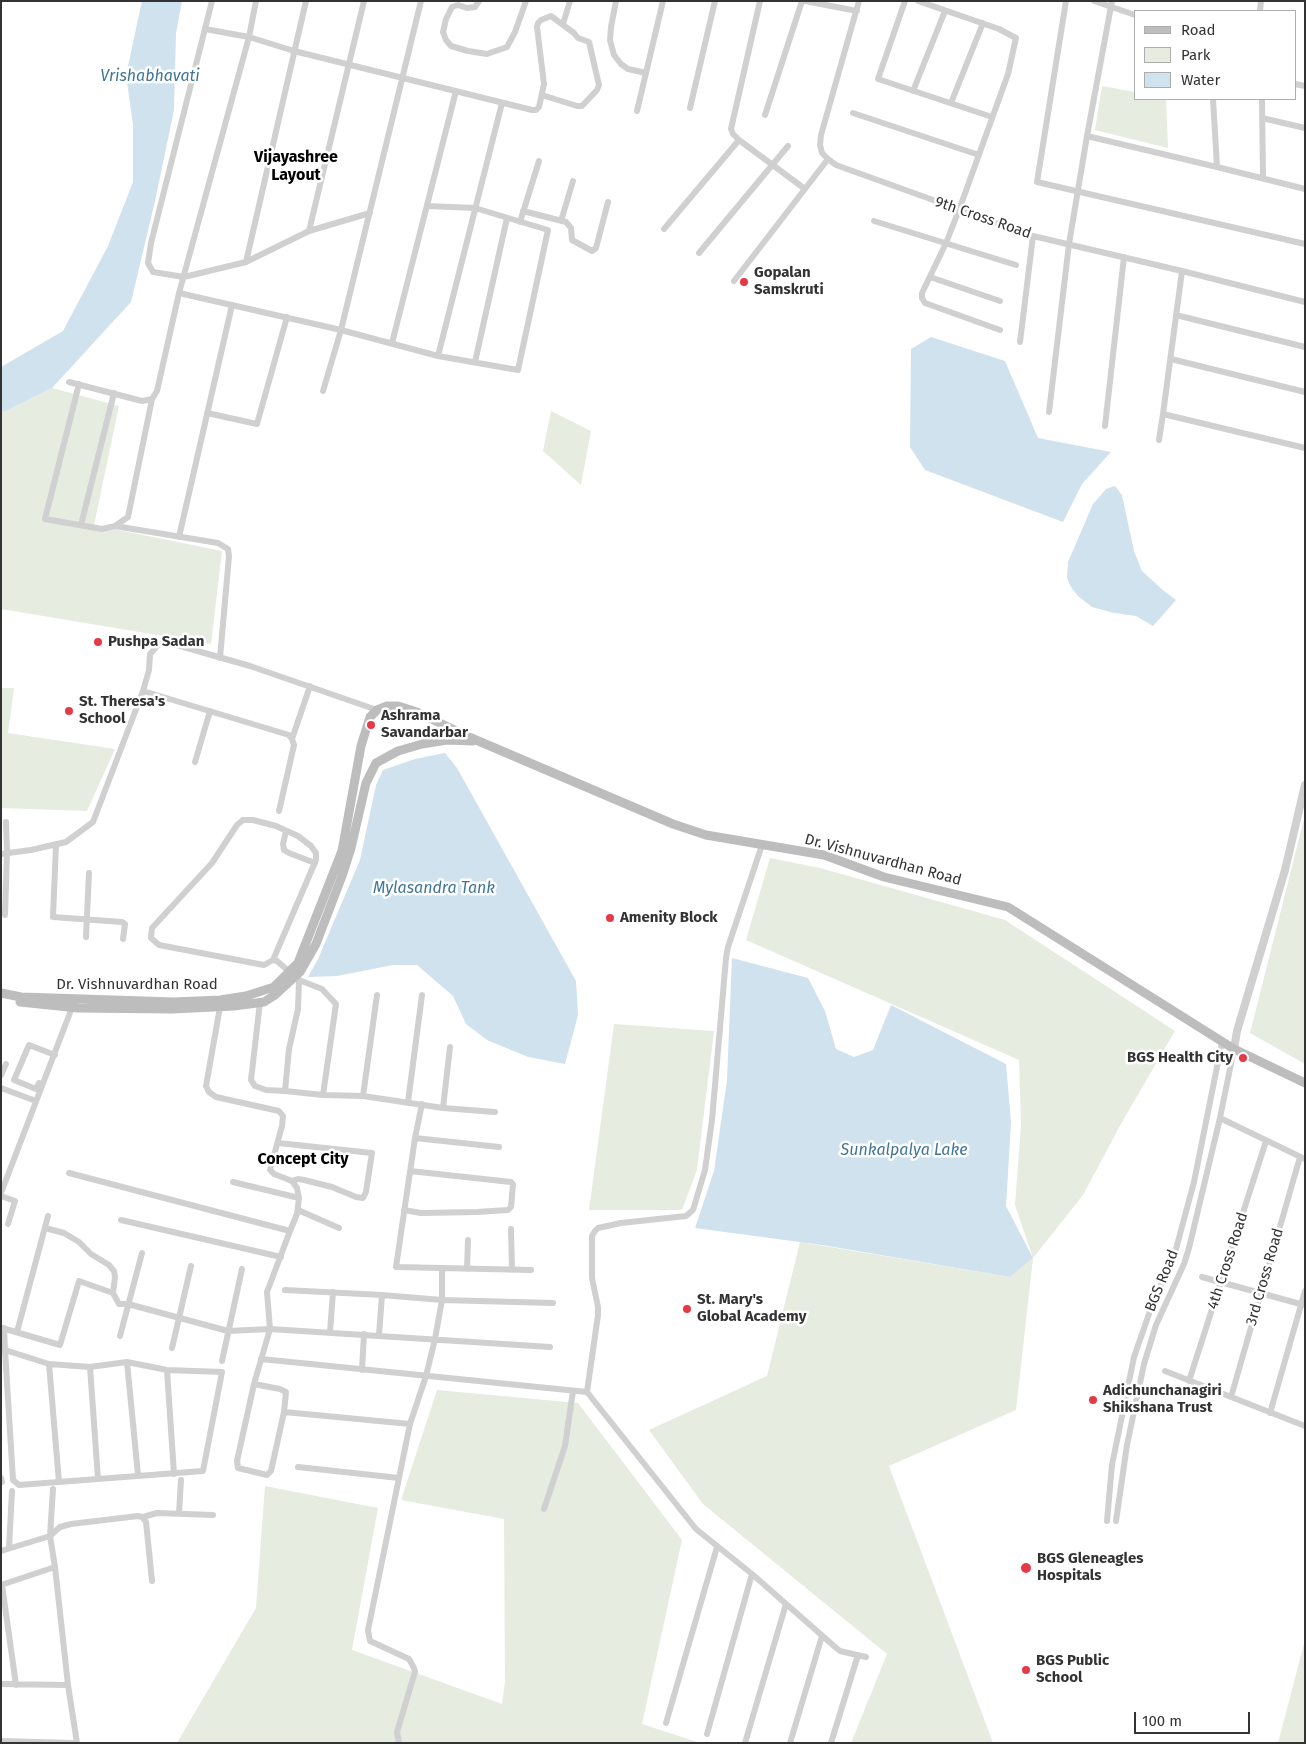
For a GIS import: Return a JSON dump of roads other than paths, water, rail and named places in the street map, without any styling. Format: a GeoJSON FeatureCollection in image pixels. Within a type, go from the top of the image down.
{"type":"FeatureCollection","features":[{"type":"Feature","properties":{"kind":"main road","name":"Dr. Vishnuvardhan Road"},"geometry":{"type":"LineString","coordinates":[[1,998],[36,1004],[174,1002],[229,999],[259,994],[295,976],[298,963],[342,851],[362,746],[370,717],[377,710],[387,706],[398,706],[417,712],[483,743],[673,824],[706,835],[824,855],[884,878],[1008,907],[1222,1042],[1305,1083]]}},
{"type":"Feature","properties":{"kind":"main road","name":"Dr. Vishnuvardhan Road"},"geometry":{"type":"LineString","coordinates":[[1,993],[73,1004],[172,1009],[220,1007],[260,1002],[275,996],[300,972],[316,944],[342,876],[351,848],[366,783],[376,763],[398,751],[428,743],[459,740],[483,743]]}},
{"type":"Feature","properties":{"kind":"street"},"geometry":{"type":"LineString","coordinates":[[212,1],[151,243],[148,263],[153,272],[184,277],[246,262],[309,231],[370,213]]}},
{"type":"Feature","properties":{"kind":"street"},"geometry":{"type":"LineString","coordinates":[[79,384],[46,519],[102,530],[115,526],[128,517],[152,399],[157,391],[179,293],[249,37],[256,1]]}},
{"type":"Feature","properties":{"kind":"street"},"geometry":{"type":"LineString","coordinates":[[246,262],[306,1]]}},
{"type":"Feature","properties":{"kind":"street"},"geometry":{"type":"LineString","coordinates":[[309,231],[364,1]]}},
{"type":"Feature","properties":{"kind":"street"},"geometry":{"type":"LineString","coordinates":[[324,391],[341,330],[421,1]]}},
{"type":"Feature","properties":{"kind":"street"},"geometry":{"type":"LineString","coordinates":[[479,1],[475,7],[467,8],[458,5],[452,7],[446,19],[444,32],[446,40],[451,46],[488,54],[507,47],[515,32],[526,1]]}},
{"type":"Feature","properties":{"kind":"street"},"geometry":{"type":"LineString","coordinates":[[563,24],[570,1]]}},
{"type":"Feature","properties":{"kind":"street"},"geometry":{"type":"LineString","coordinates":[[616,1],[610,40],[614,55],[628,69],[646,73]]}},
{"type":"Feature","properties":{"kind":"street"},"geometry":{"type":"LineString","coordinates":[[637,111],[663,1]]}},
{"type":"Feature","properties":{"kind":"street"},"geometry":{"type":"LineString","coordinates":[[690,108],[715,1]]}},
{"type":"Feature","properties":{"kind":"street"},"geometry":{"type":"LineString","coordinates":[[760,1],[731,130],[740,140],[805,189]]}},
{"type":"Feature","properties":{"kind":"street"},"geometry":{"type":"LineString","coordinates":[[765,115],[804,1],[857,11]]}},
{"type":"Feature","properties":{"kind":"street"},"geometry":{"type":"LineString","coordinates":[[734,282],[828,159],[822,153],[820,145],[821,135],[859,1]]}},
{"type":"Feature","properties":{"kind":"street"},"geometry":{"type":"LineString","coordinates":[[905,1],[878,79],[992,117]]}},
{"type":"Feature","properties":{"kind":"street"},"geometry":{"type":"LineString","coordinates":[[918,1],[1007,32],[1016,38],[1008,74],[959,210],[946,243],[922,293],[925,303],[1000,330]]}},
{"type":"Feature","properties":{"kind":"street"},"geometry":{"type":"LineString","coordinates":[[1066,1],[1037,182],[1079,190],[1305,244]]}},
{"type":"Feature","properties":{"kind":"street"},"geometry":{"type":"LineString","coordinates":[[1094,1],[1111,4],[1134,15]]}},
{"type":"Feature","properties":{"kind":"street"},"geometry":{"type":"LineString","coordinates":[[1049,412],[1069,244],[1111,4]]}},
{"type":"Feature","properties":{"kind":"street"},"geometry":{"type":"LineString","coordinates":[[913,91],[946,10]]}},
{"type":"Feature","properties":{"kind":"street"},"geometry":{"type":"LineString","coordinates":[[205,29],[249,37],[294,51],[536,110],[539,107],[544,84],[537,37],[538,23],[551,16],[578,38],[589,42],[599,85],[597,90],[582,106],[542,95]]}},
{"type":"Feature","properties":{"kind":"street"},"geometry":{"type":"LineString","coordinates":[[951,103],[983,23]]}},
{"type":"Feature","properties":{"kind":"street"},"geometry":{"type":"LineString","coordinates":[[392,343],[456,91]]}},
{"type":"Feature","properties":{"kind":"street"},"geometry":{"type":"LineString","coordinates":[[1213,100],[1216,167]]}},
{"type":"Feature","properties":{"kind":"street"},"geometry":{"type":"LineString","coordinates":[[1262,100],[1263,178]]}},
{"type":"Feature","properties":{"kind":"street"},"geometry":{"type":"LineString","coordinates":[[438,356],[502,103]]}},
{"type":"Feature","properties":{"kind":"street"},"geometry":{"type":"LineString","coordinates":[[853,113],[978,155]]}},
{"type":"Feature","properties":{"kind":"street"},"geometry":{"type":"LineString","coordinates":[[1262,118],[1305,128]]}},
{"type":"Feature","properties":{"kind":"street"},"geometry":{"type":"LineString","coordinates":[[1087,136],[1305,189]]}},
{"type":"Feature","properties":{"kind":"street"},"geometry":{"type":"LineString","coordinates":[[664,230],[740,140]]}},
{"type":"Feature","properties":{"kind":"street"},"geometry":{"type":"LineString","coordinates":[[699,253],[788,146]]}},
{"type":"Feature","properties":{"kind":"street","name":"9th Cross Road"},"geometry":{"type":"LineString","coordinates":[[828,159],[836,165],[1033,236],[1182,270],[1305,302]]}},
{"type":"Feature","properties":{"kind":"street"},"geometry":{"type":"LineString","coordinates":[[520,222],[539,161]]}},
{"type":"Feature","properties":{"kind":"street"},"geometry":{"type":"LineString","coordinates":[[561,221],[573,181]]}},
{"type":"Feature","properties":{"kind":"street"},"geometry":{"type":"LineString","coordinates":[[523,211],[566,222],[570,227],[572,240],[592,251],[596,248],[608,202]]}},
{"type":"Feature","properties":{"kind":"street"},"geometry":{"type":"LineString","coordinates":[[179,293],[341,330],[438,356],[518,370],[548,230],[475,208],[427,206]]}},
{"type":"Feature","properties":{"kind":"street"},"geometry":{"type":"LineString","coordinates":[[475,362],[507,218]]}},
{"type":"Feature","properties":{"kind":"street"},"geometry":{"type":"LineString","coordinates":[[874,221],[1016,265]]}},
{"type":"Feature","properties":{"kind":"street"},"geometry":{"type":"LineString","coordinates":[[1020,342],[1033,236]]}},
{"type":"Feature","properties":{"kind":"street"},"geometry":{"type":"LineString","coordinates":[[1105,426],[1124,257]]}},
{"type":"Feature","properties":{"kind":"street"},"geometry":{"type":"LineString","coordinates":[[1159,440],[1182,270]]}},
{"type":"Feature","properties":{"kind":"street"},"geometry":{"type":"LineString","coordinates":[[930,277],[1000,301]]}},
{"type":"Feature","properties":{"kind":"street"},"geometry":{"type":"LineString","coordinates":[[179,536],[232,305]]}},
{"type":"Feature","properties":{"kind":"street"},"geometry":{"type":"LineString","coordinates":[[1176,315],[1305,347]]}},
{"type":"Feature","properties":{"kind":"street"},"geometry":{"type":"LineString","coordinates":[[207,413],[257,424],[287,317]]}},
{"type":"Feature","properties":{"kind":"street"},"geometry":{"type":"LineString","coordinates":[[1171,359],[1305,392]]}},
{"type":"Feature","properties":{"kind":"street"},"geometry":{"type":"LineString","coordinates":[[69,382],[142,401],[152,399]]}},
{"type":"Feature","properties":{"kind":"street"},"geometry":{"type":"LineString","coordinates":[[81,526],[114,394]]}},
{"type":"Feature","properties":{"kind":"street"},"geometry":{"type":"LineString","coordinates":[[1163,414],[1305,448]]}},
{"type":"Feature","properties":{"kind":"street"},"geometry":{"type":"LineString","coordinates":[[115,526],[218,543],[228,549],[229,556],[220,658]]}},
{"type":"Feature","properties":{"kind":"street"},"geometry":{"type":"LineString","coordinates":[[4,853],[32,850],[66,842],[93,822],[143,691],[150,654],[159,644],[173,644],[220,658],[310,686],[377,710]]}},
{"type":"Feature","properties":{"kind":"street"},"geometry":{"type":"LineString","coordinates":[[292,739],[310,686]]}},
{"type":"Feature","properties":{"kind":"street"},"geometry":{"type":"LineString","coordinates":[[143,691],[283,732],[292,739],[294,745],[279,812]]}},
{"type":"Feature","properties":{"kind":"street"},"geometry":{"type":"LineString","coordinates":[[195,762],[210,711]]}},
{"type":"Feature","properties":{"kind":"street"},"geometry":{"type":"LineString","coordinates":[[1234,1049],[1237,1031],[1285,870],[1305,785]]}},
{"type":"Feature","properties":{"kind":"street"},"geometry":{"type":"LineString","coordinates":[[243,820],[253,820],[276,826],[286,831],[298,836],[311,846],[316,853],[315,863],[273,960],[264,965],[159,945],[151,938],[152,928],[212,862],[235,828],[243,820]]}},
{"type":"Feature","properties":{"kind":"street"},"geometry":{"type":"LineString","coordinates":[[5,915],[4,853],[6,822]]}},
{"type":"Feature","properties":{"kind":"street"},"geometry":{"type":"LineString","coordinates":[[286,831],[283,844],[284,850],[315,863]]}},
{"type":"Feature","properties":{"kind":"street"},"geometry":{"type":"LineString","coordinates":[[56,845],[53,917],[122,922],[125,924],[123,939]]}},
{"type":"Feature","properties":{"kind":"street"},"geometry":{"type":"LineString","coordinates":[[762,845],[728,947],[712,1120],[705,1170],[693,1210],[686,1216],[621,1223],[598,1228],[592,1236],[592,1278],[598,1315],[587,1392],[696,1529],[752,1574],[840,1651],[866,1657]]}},
{"type":"Feature","properties":{"kind":"street"},"geometry":{"type":"LineString","coordinates":[[86,938],[89,873]]}},
{"type":"Feature","properties":{"kind":"street"},"geometry":{"type":"LineString","coordinates":[[273,960],[278,961],[295,976],[322,989],[336,1004],[323,1095]]}},
{"type":"Feature","properties":{"kind":"street"},"geometry":{"type":"LineString","coordinates":[[285,1091],[289,1049],[298,1009],[295,976]]}},
{"type":"Feature","properties":{"kind":"street"},"geometry":{"type":"LineString","coordinates":[[408,1102],[422,995]]}},
{"type":"Feature","properties":{"kind":"street"},"geometry":{"type":"LineString","coordinates":[[363,1096],[377,996]]}},
{"type":"Feature","properties":{"kind":"street"},"geometry":{"type":"LineString","coordinates":[[260,1002],[251,1080],[255,1086],[285,1091],[323,1095],[363,1096],[443,1108],[495,1112]]}},
{"type":"Feature","properties":{"kind":"street"},"geometry":{"type":"LineString","coordinates":[[8,1224],[15,1201],[1,1195],[73,1004]]}},
{"type":"Feature","properties":{"kind":"street"},"geometry":{"type":"LineString","coordinates":[[220,1007],[206,1086],[209,1092],[216,1098],[279,1111],[283,1116],[282,1126],[270,1170],[274,1174],[292,1181],[297,1188],[299,1198],[298,1210],[267,1292],[270,1329],[254,1384],[237,1461],[238,1468],[267,1476],[270,1471],[284,1412],[286,1392],[254,1384]]}},
{"type":"Feature","properties":{"kind":"street"},"geometry":{"type":"LineString","coordinates":[[1222,1042],[1237,1031]]}},
{"type":"Feature","properties":{"kind":"street","name":"BGS Road"},"geometry":{"type":"LineString","coordinates":[[1108,1520],[1112,1466],[1134,1357],[1178,1242],[1194,1182],[1222,1042]]}},
{"type":"Feature","properties":{"kind":"street"},"geometry":{"type":"LineString","coordinates":[[29,1045],[53,1054],[36,1089],[14,1080],[29,1045]]}},
{"type":"Feature","properties":{"kind":"street"},"geometry":{"type":"LineString","coordinates":[[443,1108],[450,1047]]}},
{"type":"Feature","properties":{"kind":"street","name":"BGS Road"},"geometry":{"type":"LineString","coordinates":[[1116,1521],[1127,1445],[1144,1364],[1156,1326],[1184,1264],[1189,1248],[1220,1118],[1234,1049]]}},
{"type":"Feature","properties":{"kind":"street"},"geometry":{"type":"LineString","coordinates":[[1,1075],[6,1064]]}},
{"type":"Feature","properties":{"kind":"street"},"geometry":{"type":"LineString","coordinates":[[1,1088],[36,1101]]}},
{"type":"Feature","properties":{"kind":"street"},"geometry":{"type":"LineString","coordinates":[[422,1104],[415,1138],[396,1267],[531,1270]]}},
{"type":"Feature","properties":{"kind":"street"},"geometry":{"type":"LineString","coordinates":[[1220,1118],[1302,1158]]}},
{"type":"Feature","properties":{"kind":"street"},"geometry":{"type":"LineString","coordinates":[[415,1138],[499,1147]]}},
{"type":"Feature","properties":{"kind":"street","name":"4th Cross Road"},"geometry":{"type":"LineString","coordinates":[[1189,1381],[1266,1141]]}},
{"type":"Feature","properties":{"kind":"street"},"geometry":{"type":"LineString","coordinates":[[278,1143],[372,1153],[366,1192],[363,1198],[304,1180],[292,1181]]}},
{"type":"Feature","properties":{"kind":"street","name":"3rd Cross Road"},"geometry":{"type":"LineString","coordinates":[[1231,1397],[1302,1158]]}},
{"type":"Feature","properties":{"kind":"street"},"geometry":{"type":"LineString","coordinates":[[404,1210],[430,1213],[508,1210],[511,1207],[513,1184],[510,1182],[410,1171]]}},
{"type":"Feature","properties":{"kind":"street"},"geometry":{"type":"LineString","coordinates":[[69,1173],[290,1231]]}},
{"type":"Feature","properties":{"kind":"street"},"geometry":{"type":"LineString","coordinates":[[233,1182],[299,1198]]}},
{"type":"Feature","properties":{"kind":"street"},"geometry":{"type":"LineString","coordinates":[[298,1210],[339,1228]]}},
{"type":"Feature","properties":{"kind":"street"},"geometry":{"type":"LineString","coordinates":[[18,1332],[48,1216]]}},
{"type":"Feature","properties":{"kind":"street"},"geometry":{"type":"LineString","coordinates":[[121,1220],[281,1257]]}},
{"type":"Feature","properties":{"kind":"street"},"geometry":{"type":"LineString","coordinates":[[45,1228],[64,1233],[109,1265],[114,1271],[113,1293],[119,1304],[128,1304],[228,1331],[270,1329],[550,1346]]}},
{"type":"Feature","properties":{"kind":"street"},"geometry":{"type":"LineString","coordinates":[[511,1229],[512,1270]]}},
{"type":"Feature","properties":{"kind":"street"},"geometry":{"type":"LineString","coordinates":[[467,1269],[468,1240]]}},
{"type":"Feature","properties":{"kind":"street"},"geometry":{"type":"LineString","coordinates":[[120,1336],[142,1252]]}},
{"type":"Feature","properties":{"kind":"street"},"geometry":{"type":"LineString","coordinates":[[172,1348],[190,1266]]}},
{"type":"Feature","properties":{"kind":"street"},"geometry":{"type":"LineString","coordinates":[[399,1743],[396,1732],[415,1672],[414,1668],[409,1659],[370,1641],[368,1630],[410,1424],[426,1376],[435,1339],[442,1300],[442,1268]]}},
{"type":"Feature","properties":{"kind":"street"},"geometry":{"type":"LineString","coordinates":[[222,1360],[242,1269]]}},
{"type":"Feature","properties":{"kind":"street"},"geometry":{"type":"LineString","coordinates":[[1202,1277],[1303,1305]]}},
{"type":"Feature","properties":{"kind":"street"},"geometry":{"type":"LineString","coordinates":[[3,1349],[49,1364],[90,1367],[127,1362],[167,1370],[222,1372],[202,1471],[138,1475],[98,1480],[19,1484],[13,1480],[3,1349],[3,1328],[60,1345],[79,1281],[113,1293]]}},
{"type":"Feature","properties":{"kind":"street"},"geometry":{"type":"LineString","coordinates":[[285,1290],[442,1300],[553,1303]]}},
{"type":"Feature","properties":{"kind":"street"},"geometry":{"type":"LineString","coordinates":[[330,1332],[333,1292]]}},
{"type":"Feature","properties":{"kind":"street"},"geometry":{"type":"LineString","coordinates":[[1270,1413],[1303,1305],[1305,1292]]}},
{"type":"Feature","properties":{"kind":"street"},"geometry":{"type":"LineString","coordinates":[[380,1335],[382,1295]]}},
{"type":"Feature","properties":{"kind":"street"},"geometry":{"type":"LineString","coordinates":[[362,1370],[364,1334]]}},
{"type":"Feature","properties":{"kind":"street"},"geometry":{"type":"LineString","coordinates":[[261,1359],[587,1392]]}},
{"type":"Feature","properties":{"kind":"street"},"geometry":{"type":"LineString","coordinates":[[127,1362],[138,1475]]}},
{"type":"Feature","properties":{"kind":"street"},"geometry":{"type":"LineString","coordinates":[[49,1364],[59,1482]]}},
{"type":"Feature","properties":{"kind":"street"},"geometry":{"type":"LineString","coordinates":[[90,1367],[98,1480]]}},
{"type":"Feature","properties":{"kind":"street"},"geometry":{"type":"LineString","coordinates":[[167,1370],[174,1474]]}},
{"type":"Feature","properties":{"kind":"street"},"geometry":{"type":"LineString","coordinates":[[1165,1371],[1305,1426]]}},
{"type":"Feature","properties":{"kind":"street"},"geometry":{"type":"LineString","coordinates":[[544,1509],[565,1446],[573,1391]]}},
{"type":"Feature","properties":{"kind":"street"},"geometry":{"type":"LineString","coordinates":[[284,1412],[410,1424]]}},
{"type":"Feature","properties":{"kind":"street"},"geometry":{"type":"LineString","coordinates":[[298,1467],[399,1478]]}},
{"type":"Feature","properties":{"kind":"street"},"geometry":{"type":"LineString","coordinates":[[1,1478],[2,1482]]}},
{"type":"Feature","properties":{"kind":"street"},"geometry":{"type":"LineString","coordinates":[[179,1513],[181,1480]]}},
{"type":"Feature","properties":{"kind":"street"},"geometry":{"type":"LineString","coordinates":[[1,1741],[76,1743],[50,1536],[53,1489]]}},
{"type":"Feature","properties":{"kind":"street"},"geometry":{"type":"LineString","coordinates":[[9,1548],[12,1490]]}},
{"type":"Feature","properties":{"kind":"street"},"geometry":{"type":"LineString","coordinates":[[1,1551],[50,1536],[60,1528],[71,1524],[143,1517],[157,1513],[213,1515]]}},
{"type":"Feature","properties":{"kind":"street"},"geometry":{"type":"LineString","coordinates":[[143,1517],[146,1522],[152,1581]]}},
{"type":"Feature","properties":{"kind":"street"},"geometry":{"type":"LineString","coordinates":[[666,1723],[717,1547]]}},
{"type":"Feature","properties":{"kind":"street"},"geometry":{"type":"LineString","coordinates":[[16,1685],[2,1585],[55,1567]]}},
{"type":"Feature","properties":{"kind":"street"},"geometry":{"type":"LineString","coordinates":[[707,1734],[752,1574]]}},
{"type":"Feature","properties":{"kind":"street"},"geometry":{"type":"LineString","coordinates":[[745,1743],[786,1604]]}},
{"type":"Feature","properties":{"kind":"street"},"geometry":{"type":"LineString","coordinates":[[790,1743],[822,1636]]}},
{"type":"Feature","properties":{"kind":"street"},"geometry":{"type":"LineString","coordinates":[[832,1743],[858,1655]]}},
{"type":"Feature","properties":{"kind":"street"},"geometry":{"type":"LineString","coordinates":[[1,1684],[68,1685]]}},
{"type":"Feature","properties":{"kind":"water","name":"Vrishabhavati"},"geometry":{"type":"Polygon","coordinates":[[[142,1],[182,1],[176,33],[174,110],[131,302],[52,388],[6,411],[1,411],[1,367],[63,331],[108,246],[133,182],[133,125],[126,75],[142,1]]]}},
{"type":"Feature","properties":{"kind":"water"},"geometry":{"type":"Polygon","coordinates":[[[931,337],[1005,361],[1038,438],[1111,452],[1082,484],[1063,522],[925,470],[910,447],[911,349],[931,337]]]}},
{"type":"Feature","properties":{"kind":"water"},"geometry":{"type":"Polygon","coordinates":[[[1115,486],[1122,495],[1134,551],[1142,571],[1176,600],[1153,626],[1136,616],[1092,607],[1078,596],[1067,578],[1068,562],[1093,504],[1106,489],[1115,486]]]}},
{"type":"Feature","properties":{"kind":"water","name":"Mylasandra Tank"},"geometry":{"type":"Polygon","coordinates":[[[445,753],[457,768],[576,981],[578,1015],[565,1064],[528,1057],[487,1040],[466,1024],[453,996],[417,965],[393,965],[337,976],[308,977],[318,959],[360,860],[376,785],[383,770],[415,759],[445,753]]]}},
{"type":"Feature","properties":{"kind":"water","name":"Sunkalpalya Lake"},"geometry":{"type":"Polygon","coordinates":[[[732,958],[808,978],[825,1011],[836,1049],[854,1057],[873,1050],[891,1005],[1006,1064],[1011,1122],[1006,1206],[1033,1258],[1010,1277],[822,1245],[695,1228],[714,1171],[727,1080],[732,958]]]}},
{"type":"Feature","properties":{"kind":"place","name":"Gopalan Samskruti"},"geometry":{"type":"Point","coordinates":[744,282]}},
{"type":"Feature","properties":{"kind":"place","name":"Pushpa Sadan"},"geometry":{"type":"Point","coordinates":[98,642]}},
{"type":"Feature","properties":{"kind":"place","name":"St. Theresa's School"},"geometry":{"type":"Point","coordinates":[69,711]}},
{"type":"Feature","properties":{"kind":"place","name":"Ashrama Savandarbar"},"geometry":{"type":"Point","coordinates":[371,725]}},
{"type":"Feature","properties":{"kind":"place","name":"Amenity Block"},"geometry":{"type":"Point","coordinates":[610,918]}},
{"type":"Feature","properties":{"kind":"place","name":"BGS Health City"},"geometry":{"type":"Point","coordinates":[1243,1058]}},
{"type":"Feature","properties":{"kind":"place","name":"St. Mary's Global Academy"},"geometry":{"type":"Point","coordinates":[687,1309]}},
{"type":"Feature","properties":{"kind":"place","name":"Adichunchanagiri Shikshana Trust"},"geometry":{"type":"Point","coordinates":[1093,1400]}},
{"type":"Feature","properties":{"kind":"place","name":"BGS Gleneagles Hospitals"},"geometry":{"type":"Point","coordinates":[1026,1568]}},
{"type":"Feature","properties":{"kind":"place","name":"BGS Public School"},"geometry":{"type":"Point","coordinates":[1026,1670]}},
{"type":"Feature","properties":{"kind":"district","name":"Vijayashree Layout"},"geometry":{"type":"Point","coordinates":[296,167]}},
{"type":"Feature","properties":{"kind":"district","name":"Concept City"},"geometry":{"type":"Point","coordinates":[303,1160]}}]}
